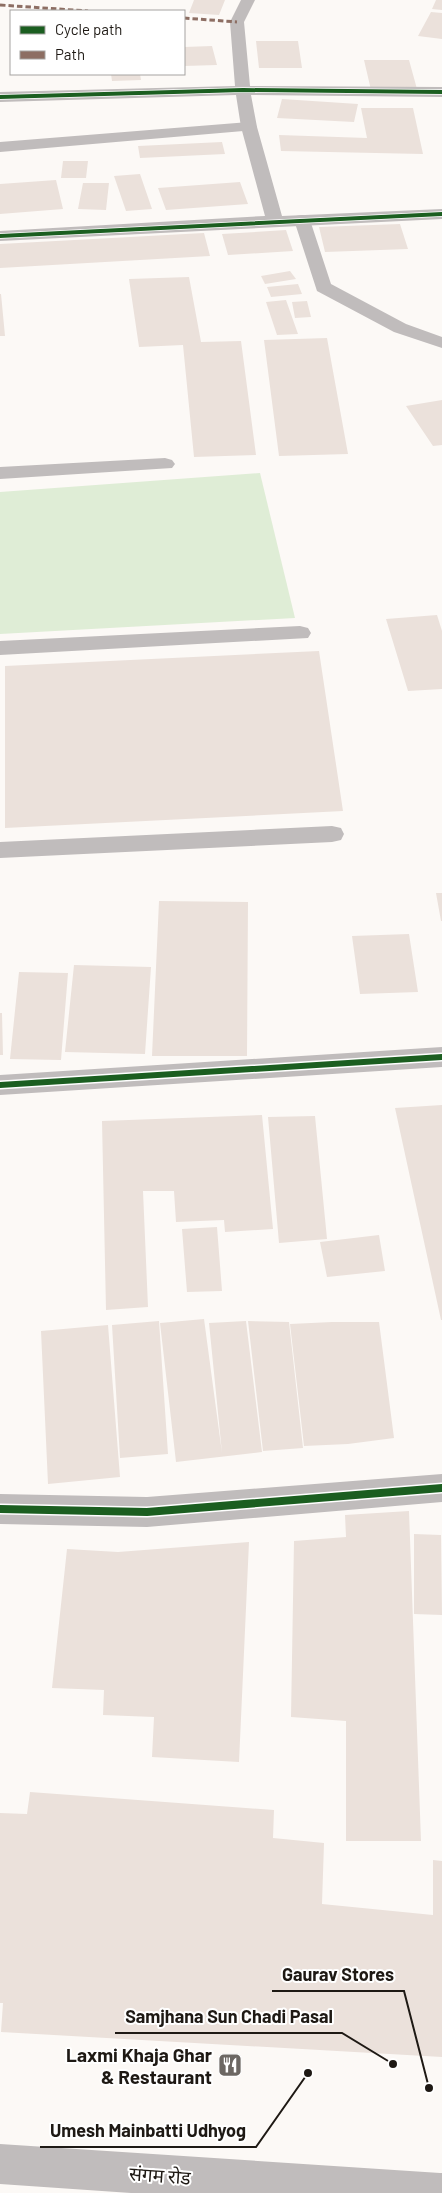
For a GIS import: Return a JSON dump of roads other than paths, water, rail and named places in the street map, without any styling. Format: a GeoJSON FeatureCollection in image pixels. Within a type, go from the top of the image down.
{"type":"FeatureCollection","features":[{"type":"Feature","properties":{"kind":"street"},"geometry":{"type":"LineString","coordinates":[[248,0],[237,22],[243,90],[249,127],[275,221]]}},
{"type":"Feature","properties":{"kind":"street"},"geometry":{"type":"LineString","coordinates":[[0,97],[243,90],[442,92]]}},
{"type":"Feature","properties":{"kind":"street"},"geometry":{"type":"LineString","coordinates":[[0,147],[249,127]]}},
{"type":"Feature","properties":{"kind":"street"},"geometry":{"type":"LineString","coordinates":[[0,236],[442,214]]}},
{"type":"Feature","properties":{"kind":"street"},"geometry":{"type":"LineString","coordinates":[[302,220],[323,287],[400,328],[442,343]]}},
{"type":"Feature","properties":{"kind":"street"},"geometry":{"type":"LineString","coordinates":[[0,473],[165,464]]}},
{"type":"Feature","properties":{"kind":"street"},"geometry":{"type":"LineString","coordinates":[[0,648],[300,632]]}},
{"type":"Feature","properties":{"kind":"street"},"geometry":{"type":"LineString","coordinates":[[0,850],[332,834]]}},
{"type":"Feature","properties":{"kind":"street"},"geometry":{"type":"LineString","coordinates":[[0,1085],[442,1057]]}},
{"type":"Feature","properties":{"kind":"street"},"geometry":{"type":"LineString","coordinates":[[0,1509],[147,1512],[442,1488]]}},
{"type":"Feature","properties":{"kind":"street","name":"संगम रोड"},"geometry":{"type":"LineString","coordinates":[[0,2164],[440,2193]]}},
{"type":"Feature","properties":{"kind":"place","name":"Samjhana Sun Chadi Pasal"},"geometry":{"type":"Point","coordinates":[393,2064]}},
{"type":"Feature","properties":{"kind":"place","name":"Laxmi Khaja Ghar & Restaurant"},"geometry":{"type":"Point","coordinates":[230,2065]}},
{"type":"Feature","properties":{"kind":"place","name":"Umesh Mainbatti Udhyog"},"geometry":{"type":"Point","coordinates":[308,2073]}},
{"type":"Feature","properties":{"kind":"place","name":"Gaurav Stores"},"geometry":{"type":"Point","coordinates":[429,2088]}}]}
